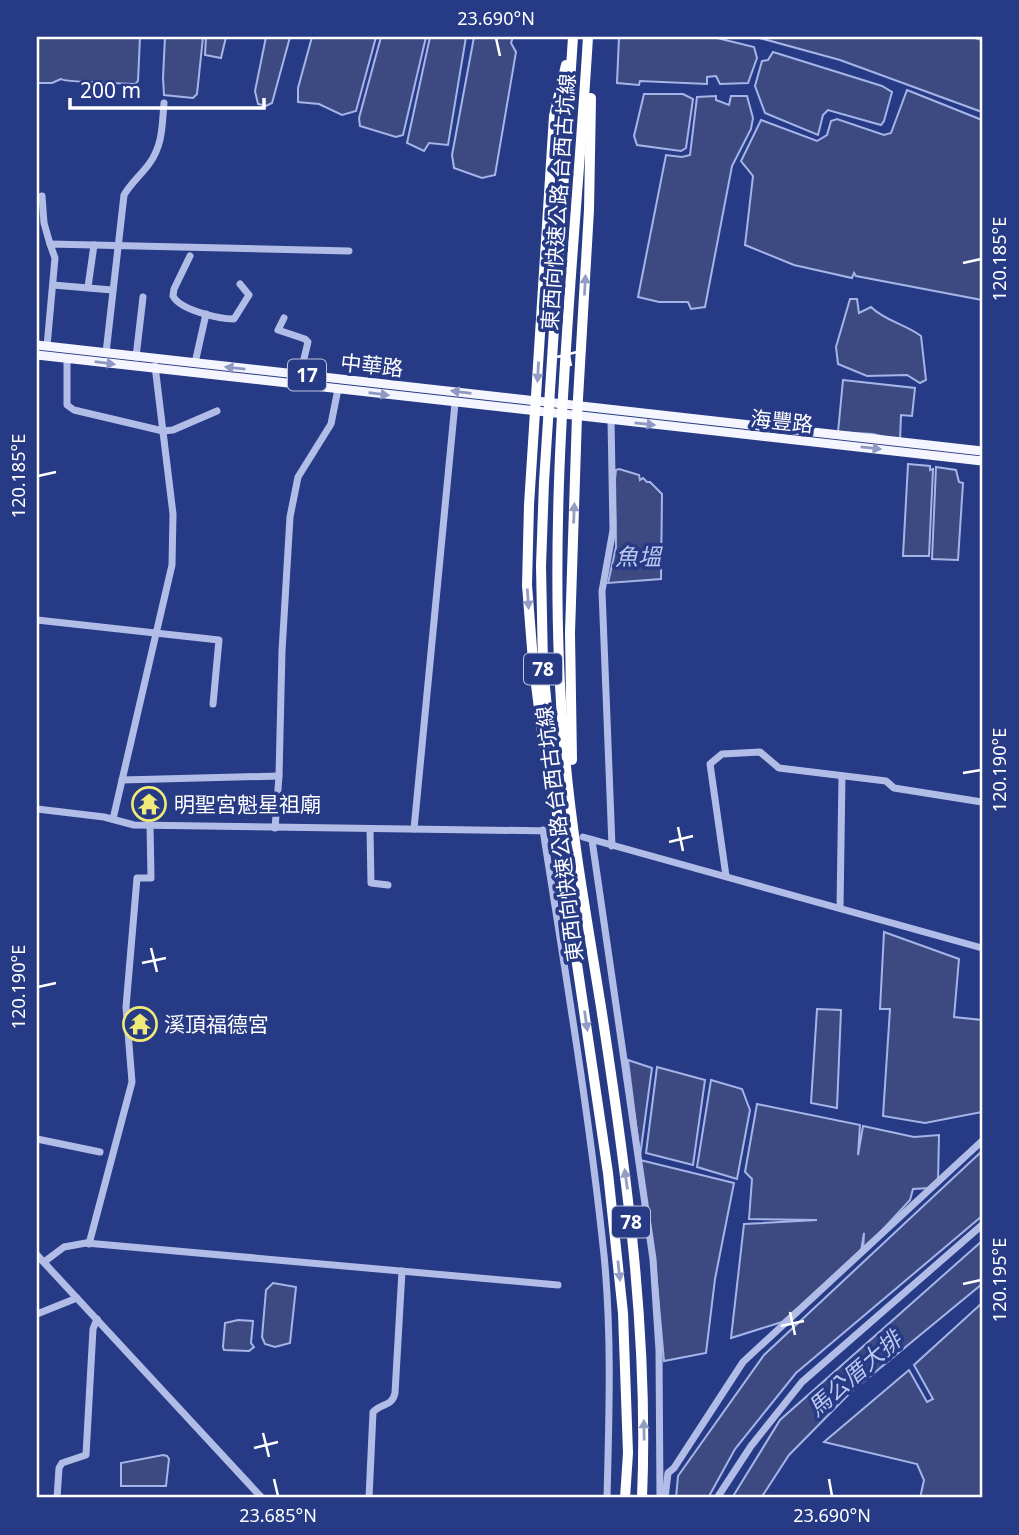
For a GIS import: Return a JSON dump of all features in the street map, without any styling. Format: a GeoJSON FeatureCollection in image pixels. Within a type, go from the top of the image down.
{"type":"FeatureCollection","features":[{"type":"Feature","properties":{"kind":"highway","name":"東西向快速公路 台西古坑線"},"geometry":{"type":"LineString","coordinates":[[573,37],[544,482],[541,566],[543,666],[561,856],[608,1173],[623,1312],[628,1453],[625,1498]]}},
{"type":"Feature","properties":{"kind":"highway"},"geometry":{"type":"LineString","coordinates":[[561,856],[533,661],[527,585],[529,505],[554,116],[573,37]]}},
{"type":"Feature","properties":{"kind":"highway","name":"東西向快速公路 台西古坑線"},"geometry":{"type":"LineString","coordinates":[[588,37],[558,486],[558,646],[564,746],[620,1137],[639,1303],[645,1437],[642,1498]]}},
{"type":"Feature","properties":{"kind":"highway"},"geometry":{"type":"LineString","coordinates":[[578,850],[570,728],[570,633],[589,210],[591,118],[588,37]]}},
{"type":"Feature","properties":{"kind":"main road","name":"中華路"},"geometry":{"type":"LineString","coordinates":[[42,345],[578,411]]}},
{"type":"Feature","properties":{"kind":"main road","name":"中華路"},"geometry":{"type":"LineString","coordinates":[[37,355],[455,403],[536,405]]}},
{"type":"Feature","properties":{"kind":"main road","name":"海豐路"},"geometry":{"type":"LineString","coordinates":[[578,411],[611,420],[982,461]]}},
{"type":"Feature","properties":{"kind":"main road","name":"海豐路"},"geometry":{"type":"LineString","coordinates":[[578,411],[982,451]]}},
{"type":"Feature","properties":{"kind":"street"},"geometry":{"type":"LineString","coordinates":[[106,353],[124,195],[158,149],[164,103]]}},
{"type":"Feature","properties":{"kind":"street"},"geometry":{"type":"LineString","coordinates":[[42,196],[44,223],[55,258],[42,345]]}},
{"type":"Feature","properties":{"kind":"street"},"geometry":{"type":"LineString","coordinates":[[50,244],[349,251]]}},
{"type":"Feature","properties":{"kind":"street"},"geometry":{"type":"LineString","coordinates":[[88,287],[94,245]]}},
{"type":"Feature","properties":{"kind":"street"},"geometry":{"type":"LineString","coordinates":[[190,256],[174,289],[173,296],[180,305],[206,314],[234,319],[249,295],[240,284]]}},
{"type":"Feature","properties":{"kind":"street"},"geometry":{"type":"LineString","coordinates":[[53,285],[112,290]]}},
{"type":"Feature","properties":{"kind":"street"},"geometry":{"type":"LineString","coordinates":[[136,357],[143,296]]}},
{"type":"Feature","properties":{"kind":"street"},"geometry":{"type":"LineString","coordinates":[[195,363],[206,314]]}},
{"type":"Feature","properties":{"kind":"street"},"geometry":{"type":"LineString","coordinates":[[284,318],[278,330],[308,342],[300,375]]}},
{"type":"Feature","properties":{"kind":"street"},"geometry":{"type":"LineString","coordinates":[[67,359],[67,405],[74,410],[163,431],[173,430],[217,411]]}},
{"type":"Feature","properties":{"kind":"street"},"geometry":{"type":"LineString","coordinates":[[113,819],[172,565],[173,514],[155,359]]}},
{"type":"Feature","properties":{"kind":"street"},"geometry":{"type":"LineString","coordinates":[[275,828],[290,517],[298,477],[331,424],[338,389]]}},
{"type":"Feature","properties":{"kind":"street"},"geometry":{"type":"LineString","coordinates":[[414,829],[455,403]]}},
{"type":"Feature","properties":{"kind":"street"},"geometry":{"type":"LineString","coordinates":[[611,420],[613,530],[602,591],[612,846]]}},
{"type":"Feature","properties":{"kind":"street"},"geometry":{"type":"LineString","coordinates":[[37,620],[219,640],[213,704]]}},
{"type":"Feature","properties":{"kind":"street"},"geometry":{"type":"LineString","coordinates":[[726,876],[710,764],[722,754],[760,752],[779,768],[886,781],[894,788],[982,802]]}},
{"type":"Feature","properties":{"kind":"street"},"geometry":{"type":"LineString","coordinates":[[122,780],[279,776]]}},
{"type":"Feature","properties":{"kind":"street"},"geometry":{"type":"LineString","coordinates":[[840,908],[842,776]]}},
{"type":"Feature","properties":{"kind":"street"},"geometry":{"type":"LineString","coordinates":[[37,810],[113,819],[134,825],[552,831]]}},
{"type":"Feature","properties":{"kind":"street"},"geometry":{"type":"LineString","coordinates":[[89,1244],[132,1082],[125,1007],[137,878],[150,878],[150,825]]}},
{"type":"Feature","properties":{"kind":"street"},"geometry":{"type":"LineString","coordinates":[[370,829],[371,883],[388,885]]}},
{"type":"Feature","properties":{"kind":"street"},"geometry":{"type":"LineString","coordinates":[[543,830],[573,1021],[604,1256],[611,1379],[607,1498]]}},
{"type":"Feature","properties":{"kind":"street"},"geometry":{"type":"LineString","coordinates":[[663,1498],[659,1350],[653,1259],[587,838],[982,948]]}},
{"type":"Feature","properties":{"kind":"street"},"geometry":{"type":"LineString","coordinates":[[37,1139],[100,1152]]}},
{"type":"Feature","properties":{"kind":"street"},"geometry":{"type":"LineString","coordinates":[[663,1498],[668,1473],[674,1468],[743,1363],[982,1141]]}},
{"type":"Feature","properties":{"kind":"street"},"geometry":{"type":"LineString","coordinates":[[717,1498],[751,1446],[802,1382],[982,1225]]}},
{"type":"Feature","properties":{"kind":"street"},"geometry":{"type":"LineString","coordinates":[[44,1262],[64,1247],[89,1244],[558,1285]]}},
{"type":"Feature","properties":{"kind":"street"},"geometry":{"type":"LineString","coordinates":[[37,1255],[262,1498]]}},
{"type":"Feature","properties":{"kind":"street"},"geometry":{"type":"LineString","coordinates":[[369,1498],[373,1412],[376,1408],[390,1404],[395,1393],[402,1271]]}},
{"type":"Feature","properties":{"kind":"street"},"geometry":{"type":"LineString","coordinates":[[37,1314],[77,1298]]}},
{"type":"Feature","properties":{"kind":"street"},"geometry":{"type":"LineString","coordinates":[[57,1498],[59,1468],[62,1463],[86,1455],[93,1329],[97,1320]]}},
{"type":"Feature","properties":{"kind":"water"},"geometry":{"type":"Polygon","coordinates":[[[37,37],[140,37],[138,81],[135,84],[61,79],[52,83],[37,83],[37,37]]]}},
{"type":"Feature","properties":{"kind":"water"},"geometry":{"type":"Polygon","coordinates":[[[165,37],[203,37],[197,94],[193,98],[164,95],[165,37]]]}},
{"type":"Feature","properties":{"kind":"water"},"geometry":{"type":"Polygon","coordinates":[[[206,37],[226,37],[221,58],[205,55],[206,37]]]}},
{"type":"Feature","properties":{"kind":"water"},"geometry":{"type":"Polygon","coordinates":[[[266,37],[290,37],[272,103],[266,106],[258,104],[255,91],[266,37]]]}},
{"type":"Feature","properties":{"kind":"water"},"geometry":{"type":"Polygon","coordinates":[[[312,37],[376,37],[356,111],[342,115],[319,104],[298,102],[298,88],[312,37]]]}},
{"type":"Feature","properties":{"kind":"water"},"geometry":{"type":"Polygon","coordinates":[[[381,37],[426,37],[403,135],[396,137],[360,126],[359,118],[381,37]]]}},
{"type":"Feature","properties":{"kind":"water"},"geometry":{"type":"Polygon","coordinates":[[[430,37],[466,37],[448,145],[429,143],[424,151],[407,143],[430,37]]]}},
{"type":"Feature","properties":{"kind":"water"},"geometry":{"type":"Polygon","coordinates":[[[474,37],[513,37],[511,43],[516,52],[495,175],[482,178],[454,168],[452,155],[474,37]]]}},
{"type":"Feature","properties":{"kind":"water"},"geometry":{"type":"Polygon","coordinates":[[[619,37],[713,37],[754,47],[757,58],[748,83],[720,84],[716,76],[707,77],[707,84],[640,81],[639,85],[617,83],[619,37]]]}},
{"type":"Feature","properties":{"kind":"water"},"geometry":{"type":"Polygon","coordinates":[[[756,37],[971,37],[982,40],[982,112],[840,60],[756,37]]]}},
{"type":"Feature","properties":{"kind":"water"},"geometry":{"type":"Polygon","coordinates":[[[773,52],[882,86],[892,92],[884,121],[881,125],[828,110],[823,115],[818,135],[765,113],[755,86],[762,61],[768,60],[773,52]]]}},
{"type":"Feature","properties":{"kind":"water"},"geometry":{"type":"Polygon","coordinates":[[[907,90],[982,120],[982,300],[856,276],[854,273],[852,278],[794,265],[745,245],[753,176],[741,161],[761,120],[817,141],[827,135],[831,121],[837,119],[884,135],[891,133],[907,90]]]}},
{"type":"Feature","properties":{"kind":"water"},"geometry":{"type":"Polygon","coordinates":[[[644,94],[683,94],[693,99],[686,148],[681,151],[637,145],[634,136],[644,94]]]}},
{"type":"Feature","properties":{"kind":"water"},"geometry":{"type":"Polygon","coordinates":[[[716,96],[716,100],[729,105],[731,96],[747,96],[753,118],[751,129],[732,166],[705,307],[691,309],[688,302],[659,302],[638,297],[666,155],[690,155],[697,97],[716,96]]]}},
{"type":"Feature","properties":{"kind":"water"},"geometry":{"type":"Polygon","coordinates":[[[850,299],[857,299],[859,313],[871,307],[882,316],[921,336],[926,380],[920,383],[907,375],[867,376],[838,364],[836,347],[850,299]]]}},
{"type":"Feature","properties":{"kind":"water"},"geometry":{"type":"Polygon","coordinates":[[[843,380],[915,388],[912,416],[901,415],[900,441],[873,434],[838,432],[843,380]]]}},
{"type":"Feature","properties":{"kind":"water"},"geometry":{"type":"Polygon","coordinates":[[[908,464],[930,466],[930,470],[933,469],[929,556],[903,556],[908,464]]]}},
{"type":"Feature","properties":{"kind":"water"},"geometry":{"type":"Polygon","coordinates":[[[936,467],[956,470],[959,482],[963,483],[958,560],[932,559],[936,467]]]}},
{"type":"Feature","properties":{"kind":"water","name":"魚塭"},"geometry":{"type":"Polygon","coordinates":[[[616,470],[639,475],[640,480],[643,478],[650,482],[662,494],[661,579],[608,583],[616,547],[615,479],[616,470]]]}},
{"type":"Feature","properties":{"kind":"water"},"geometry":{"type":"Polygon","coordinates":[[[884,932],[959,959],[954,1017],[982,1020],[982,1112],[925,1123],[883,1116],[890,1009],[880,1009],[884,932]]]}},
{"type":"Feature","properties":{"kind":"water"},"geometry":{"type":"Polygon","coordinates":[[[817,1009],[841,1010],[837,1108],[811,1103],[817,1009]]]}},
{"type":"Feature","properties":{"kind":"water"},"geometry":{"type":"Polygon","coordinates":[[[628,1060],[652,1068],[640,1156],[628,1060]]]}},
{"type":"Feature","properties":{"kind":"water"},"geometry":{"type":"Polygon","coordinates":[[[657,1067],[705,1080],[693,1165],[646,1153],[657,1067]]]}},
{"type":"Feature","properties":{"kind":"water"},"geometry":{"type":"Polygon","coordinates":[[[711,1080],[742,1089],[750,1110],[737,1179],[697,1167],[711,1080]]]}},
{"type":"Feature","properties":{"kind":"water"},"geometry":{"type":"Polygon","coordinates":[[[757,1104],[860,1125],[858,1155],[863,1126],[914,1137],[939,1135],[938,1181],[931,1188],[913,1189],[910,1200],[863,1251],[864,1233],[861,1251],[782,1322],[731,1338],[744,1224],[817,1220],[749,1219],[752,1179],[745,1172],[757,1104]]]}},
{"type":"Feature","properties":{"kind":"water"},"geometry":{"type":"Polygon","coordinates":[[[982,1151],[982,1216],[796,1373],[735,1449],[708,1498],[676,1498],[678,1476],[764,1355],[982,1151]]]}},
{"type":"Feature","properties":{"kind":"water"},"geometry":{"type":"Polygon","coordinates":[[[640,1160],[734,1183],[715,1279],[706,1353],[664,1361],[655,1261],[640,1160]]]}},
{"type":"Feature","properties":{"kind":"water","name":"馬公厝大排"},"geometry":{"type":"Polygon","coordinates":[[[982,1241],[982,1284],[851,1392],[789,1455],[761,1498],[732,1498],[780,1420],[982,1241]]]}},
{"type":"Feature","properties":{"kind":"water"},"geometry":{"type":"Polygon","coordinates":[[[273,1283],[296,1287],[290,1343],[275,1347],[265,1344],[262,1337],[266,1290],[273,1283]]]}},
{"type":"Feature","properties":{"kind":"water"},"geometry":{"type":"Polygon","coordinates":[[[982,1303],[982,1498],[920,1498],[924,1480],[917,1464],[824,1442],[909,1370],[927,1402],[933,1399],[914,1365],[982,1303]]]}},
{"type":"Feature","properties":{"kind":"water"},"geometry":{"type":"Polygon","coordinates":[[[253,1321],[251,1343],[254,1347],[249,1351],[224,1350],[225,1323],[253,1321]]]}},
{"type":"Feature","properties":{"kind":"water"},"geometry":{"type":"Polygon","coordinates":[[[163,1455],[169,1459],[166,1486],[121,1486],[121,1463],[163,1455]]]}},
{"type":"Feature","properties":{"kind":"place","name":"明聖宮魁星祖廟"},"geometry":{"type":"Point","coordinates":[149,804]}},
{"type":"Feature","properties":{"kind":"place","name":"溪頂福德宮"},"geometry":{"type":"Point","coordinates":[140,1024]}}]}
